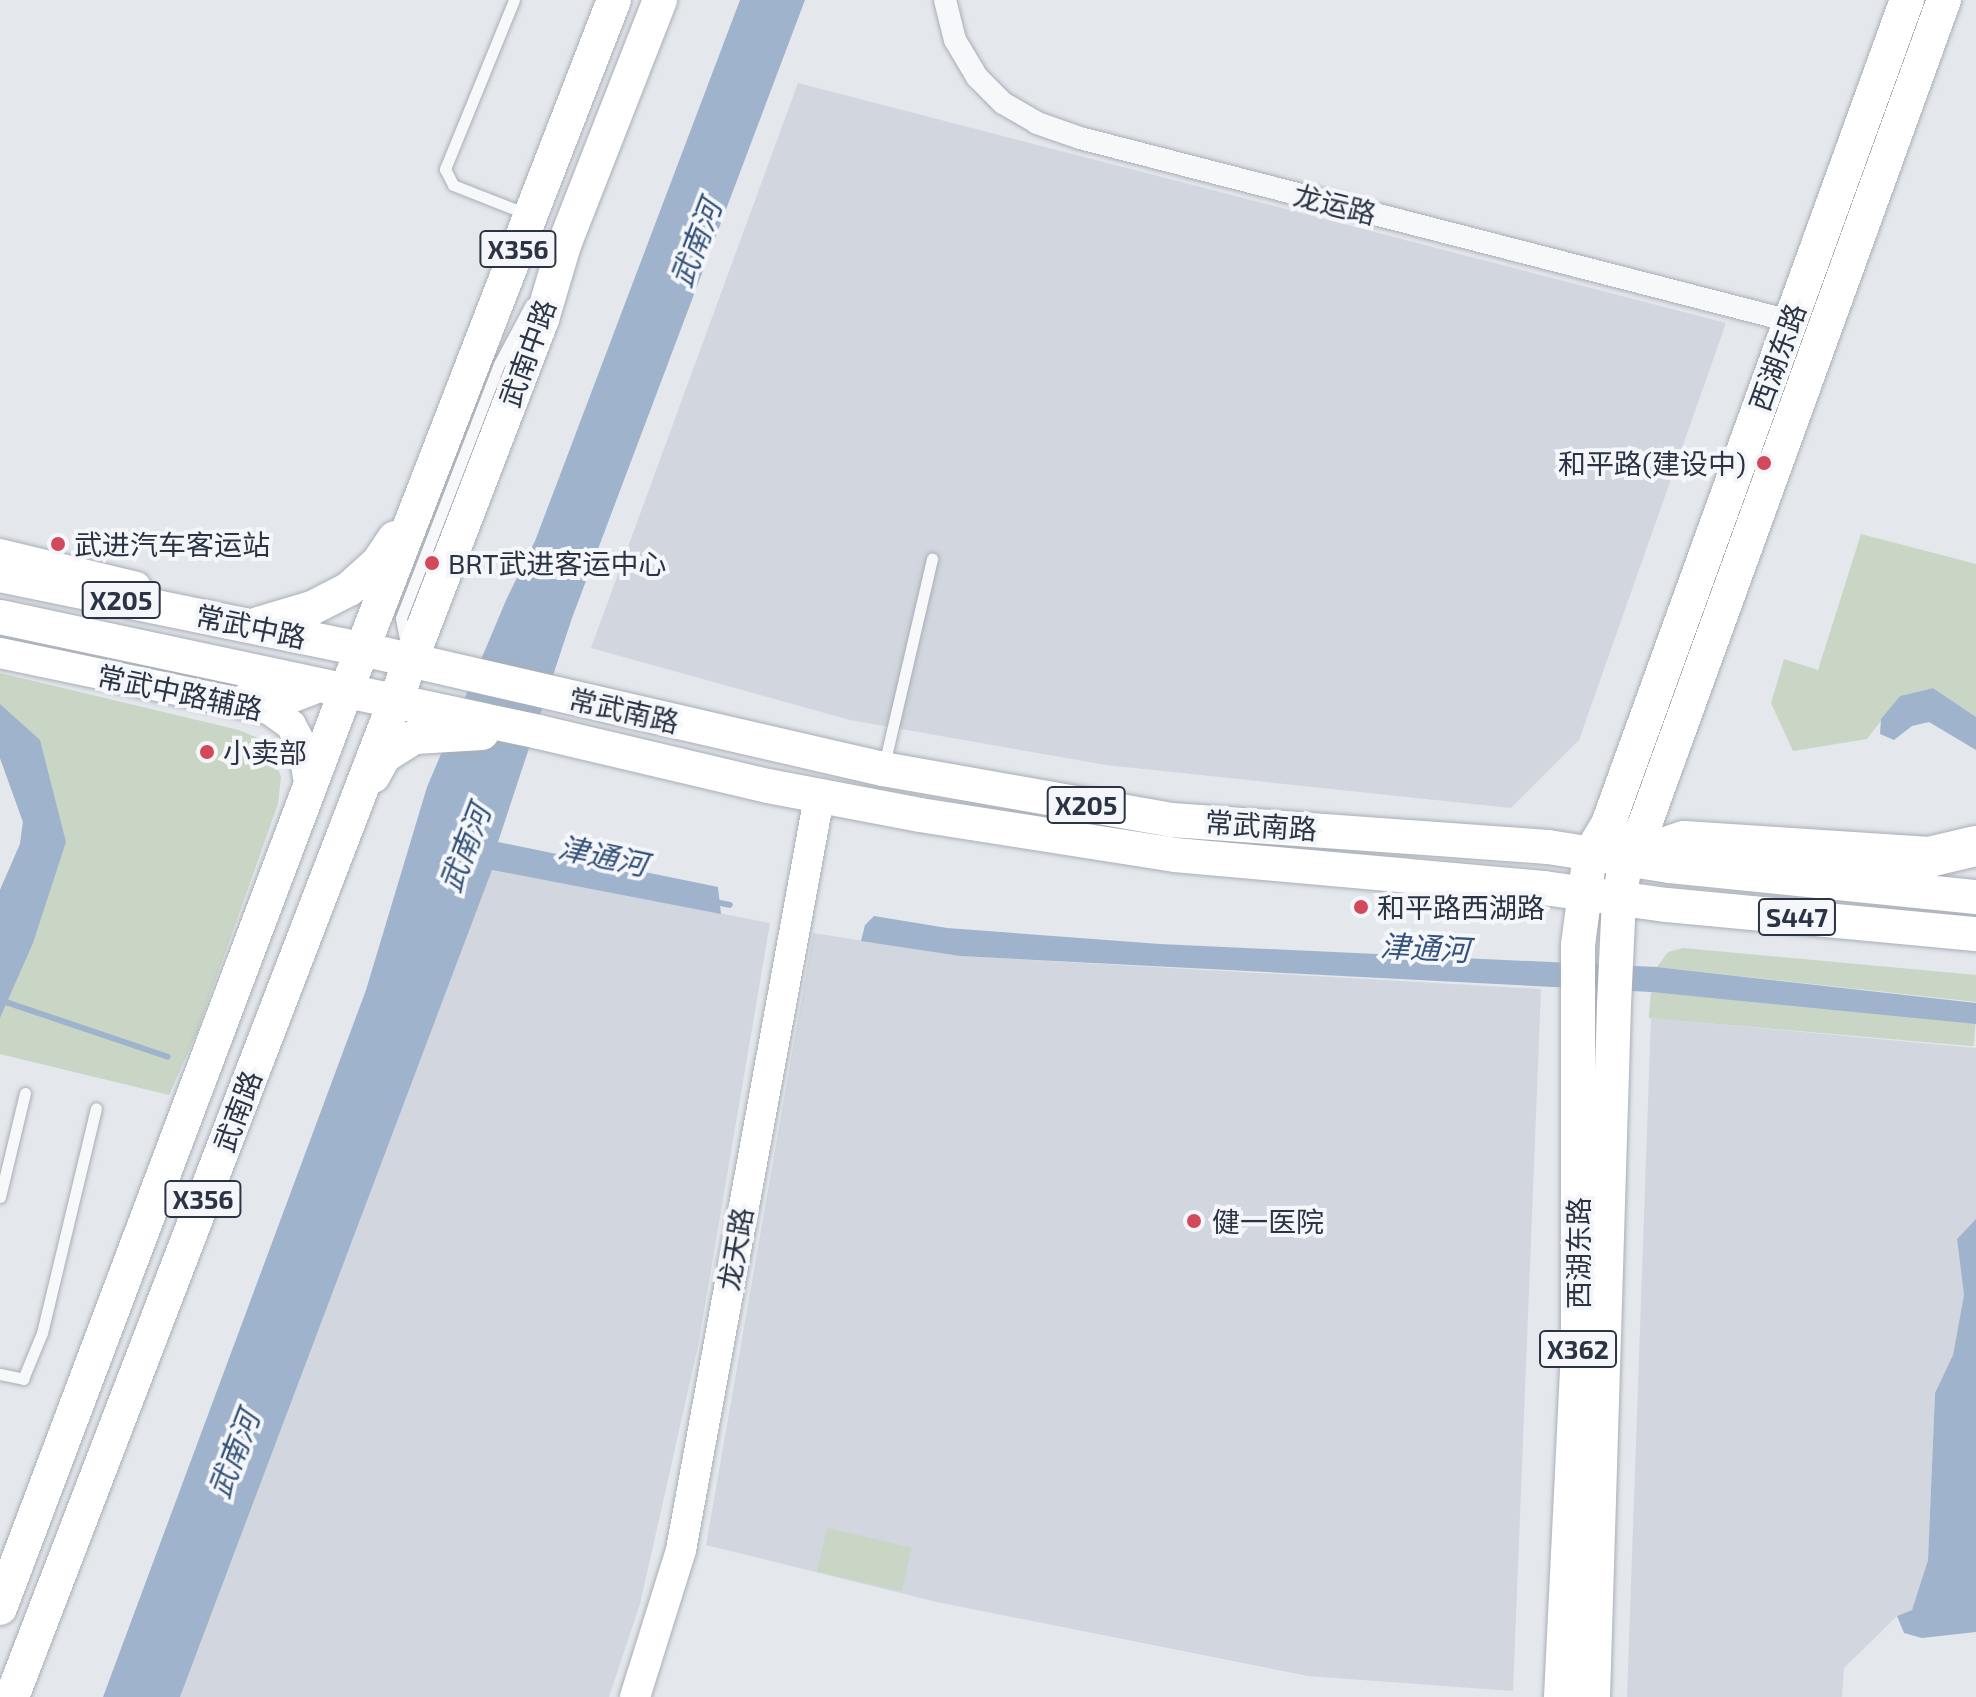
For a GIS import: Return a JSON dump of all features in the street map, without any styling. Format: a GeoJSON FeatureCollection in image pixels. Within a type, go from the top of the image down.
{"type":"FeatureCollection","features":[{"type":"Feature","properties":{"kind":"highway"},"geometry":{"type":"LineString","coordinates":[[1608,857],[1684,841],[1929,857],[1976,846]]}},
{"type":"Feature","properties":{"kind":"main road","name":"武南中路"},"geometry":{"type":"LineString","coordinates":[[362,649],[614,0]]}},
{"type":"Feature","properties":{"kind":"main road","name":"武南中路"},"geometry":{"type":"LineString","coordinates":[[409,660],[542,319],[564,245],[660,0]]}},
{"type":"Feature","properties":{"kind":"main road","name":"西湖东路"},"geometry":{"type":"LineString","coordinates":[[1608,857],[1608,824],[1907,0]]}},
{"type":"Feature","properties":{"kind":"main road","name":"西湖东路"},"geometry":{"type":"LineString","coordinates":[[1561,1697],[1578,1351],[1578,945],[1582,893],[1608,857],[1645,824],[1944,0]]}},
{"type":"Feature","properties":{"kind":"main road"},"geometry":{"type":"LineString","coordinates":[[242,626],[277,621],[349,589],[378,563],[421,498]]}},
{"type":"Feature","properties":{"kind":"main road","name":"常武中路"},"geometry":{"type":"LineString","coordinates":[[0,575],[362,649]]}},
{"type":"Feature","properties":{"kind":"main road"},"geometry":{"type":"LineString","coordinates":[[441,579],[436,614],[444,641],[464,667]]}},
{"type":"Feature","properties":{"kind":"main road","name":"常武中路"},"geometry":{"type":"LineString","coordinates":[[0,617],[332,688]]}},
{"type":"Feature","properties":{"kind":"main road","name":"X205"},"geometry":{"type":"LineString","coordinates":[[362,649],[409,660],[464,667]]}},
{"type":"Feature","properties":{"kind":"main road","name":"武南路"},"geometry":{"type":"LineString","coordinates":[[0,1608],[310,788],[332,688],[362,649]]}},
{"type":"Feature","properties":{"kind":"main road","name":"武南路"},"geometry":{"type":"LineString","coordinates":[[12,1697],[409,660]]}},
{"type":"Feature","properties":{"kind":"main road","name":"常武南路"},"geometry":{"type":"LineString","coordinates":[[464,667],[555,694],[883,769],[1172,820],[1548,847],[1608,857],[1976,897]]}},
{"type":"Feature","properties":{"kind":"main road"},"geometry":{"type":"LineString","coordinates":[[245,701],[283,699],[332,688]]}},
{"type":"Feature","properties":{"kind":"main road","name":"X205"},"geometry":{"type":"LineString","coordinates":[[332,688],[394,701],[442,723]]}},
{"type":"Feature","properties":{"kind":"main road","name":"常武南路"},"geometry":{"type":"LineString","coordinates":[[442,723],[539,732],[819,797],[1175,855],[1582,893]]}},
{"type":"Feature","properties":{"kind":"main road"},"geometry":{"type":"LineString","coordinates":[[347,825],[384,756],[442,723]]}},
{"type":"Feature","properties":{"kind":"main road","name":"X362"},"geometry":{"type":"LineString","coordinates":[[1608,857],[1619,899]]}},
{"type":"Feature","properties":{"kind":"main road","name":"X205"},"geometry":{"type":"LineString","coordinates":[[1582,893],[1619,899]]}},
{"type":"Feature","properties":{"kind":"main road","name":"西湖东路"},"geometry":{"type":"LineString","coordinates":[[1593,1697],[1619,899]]}},
{"type":"Feature","properties":{"kind":"main road","name":"S447"},"geometry":{"type":"LineString","coordinates":[[1619,899],[1976,934]]}},
{"type":"Feature","properties":{"kind":"street","name":"龙运路"},"geometry":{"type":"LineString","coordinates":[[945,0],[955,40],[977,77],[1003,103],[1037,123],[1080,138],[1790,321]]}},
{"type":"Feature","properties":{"kind":"street"},"geometry":{"type":"LineString","coordinates":[[0,554],[277,621],[362,649]]}},
{"type":"Feature","properties":{"kind":"street","name":"常武中路辅路"},"geometry":{"type":"LineString","coordinates":[[0,653],[203,696],[245,701],[269,709],[291,725],[303,748],[310,788]]}},
{"type":"Feature","properties":{"kind":"street","name":"龙天路"},"geometry":{"type":"LineString","coordinates":[[635,1697],[681,1550],[819,797]]}},
{"type":"Feature","properties":{"kind":"lane"},"geometry":{"type":"LineString","coordinates":[[514,0],[445,169],[453,185],[531,215]]}},
{"type":"Feature","properties":{"kind":"lane"},"geometry":{"type":"LineString","coordinates":[[409,660],[401,618],[499,364],[564,245]]}},
{"type":"Feature","properties":{"kind":"lane"},"geometry":{"type":"LineString","coordinates":[[883,769],[932,558]]}},
{"type":"Feature","properties":{"kind":"lane"},"geometry":{"type":"LineString","coordinates":[[0,1197],[25,1093]]}},
{"type":"Feature","properties":{"kind":"lane"},"geometry":{"type":"LineString","coordinates":[[0,1374],[23,1379],[42,1333],[96,1108]]}},
{"type":"Feature","properties":{"kind":"shaded area"},"geometry":{"type":"Polygon","coordinates":[[[798,83],[1726,323],[1579,740],[1511,808],[1106,765],[850,720],[591,648],[798,83]]]}},
{"type":"Feature","properties":{"kind":"shaded area"},"geometry":{"type":"Polygon","coordinates":[[[492,870],[770,923],[698,1346],[640,1604],[609,1697],[180,1697],[492,870]]]}},
{"type":"Feature","properties":{"kind":"shaded area"},"geometry":{"type":"Polygon","coordinates":[[[813,933],[960,956],[1541,989],[1513,1691],[1308,1676],[937,1602],[706,1545],[813,933]]]}},
{"type":"Feature","properties":{"kind":"shaded area"},"geometry":{"type":"Polygon","coordinates":[[[1651,1018],[1976,1048],[1976,1219],[1957,1239],[1964,1295],[1953,1355],[1935,1393],[1928,1560],[1912,1610],[1897,1616],[1844,1668],[1842,1697],[1627,1697],[1651,1018]]]}},
{"type":"Feature","properties":{"kind":"green space"},"geometry":{"type":"Polygon","coordinates":[[[1861,534],[1976,564],[1976,717],[1933,688],[1900,696],[1867,739],[1793,751],[1771,703],[1784,659],[1818,670],[1861,534]]]}},
{"type":"Feature","properties":{"kind":"green space"},"geometry":{"type":"Polygon","coordinates":[[[0,673],[239,730],[258,738],[273,755],[281,777],[278,804],[197,1032],[169,1095],[0,1054],[0,890],[20,844],[23,822],[0,758],[0,673]]]}},
{"type":"Feature","properties":{"kind":"green space"},"geometry":{"type":"Polygon","coordinates":[[[1683,948],[1976,975],[1976,1002],[1657,967],[1668,952],[1683,948]]]}},
{"type":"Feature","properties":{"kind":"green space"},"geometry":{"type":"Polygon","coordinates":[[[1651,992],[1976,1020],[1973,1046],[1649,1018],[1651,992]]]}},
{"type":"Feature","properties":{"kind":"green space"},"geometry":{"type":"Polygon","coordinates":[[[827,1528],[912,1548],[902,1591],[817,1572],[827,1528]]]}},
{"type":"Feature","properties":{"kind":"water","name":"武南河"},"geometry":{"type":"Polygon","coordinates":[[[740,0],[805,0],[572,618],[498,842],[718,887],[721,914],[492,870],[180,1697],[103,1697],[366,990],[427,787],[507,598],[535,541],[740,0]]]}},
{"type":"Feature","properties":{"kind":"water"},"geometry":{"type":"Polygon","coordinates":[[[1933,688],[1976,717],[1976,750],[1929,722],[1912,726],[1894,740],[1880,734],[1881,719],[1900,696],[1933,688]]]}},
{"type":"Feature","properties":{"kind":"water"},"geometry":{"type":"Polygon","coordinates":[[[0,704],[40,740],[66,842],[33,943],[0,1018],[0,890],[20,844],[23,822],[0,758],[0,704]]]}},
{"type":"Feature","properties":{"kind":"water"},"geometry":{"type":"Polygon","coordinates":[[[874,916],[947,928],[1160,944],[1657,967],[1976,1003],[1976,1024],[1651,992],[960,956],[861,941],[865,925],[874,916]]]}},
{"type":"Feature","properties":{"kind":"water"},"geometry":{"type":"Polygon","coordinates":[[[1976,1219],[1976,1632],[1922,1638],[1904,1633],[1897,1616],[1912,1610],[1928,1560],[1935,1393],[1953,1355],[1964,1295],[1957,1239],[1976,1219]]]}},
{"type":"Feature","properties":{"kind":"waterway","name":"津通河"},"geometry":{"type":"LineString","coordinates":[[715,902],[730,905]]}},
{"type":"Feature","properties":{"kind":"waterway"},"geometry":{"type":"LineString","coordinates":[[0,1000],[168,1057]]}},
{"type":"Feature","properties":{"kind":"place","name":"和平路(建设中)"},"geometry":{"type":"Point","coordinates":[1764,463]}},
{"type":"Feature","properties":{"kind":"place","name":"武进汽车客运站"},"geometry":{"type":"Point","coordinates":[58,544]}},
{"type":"Feature","properties":{"kind":"place","name":"BRT武进客运中心"},"geometry":{"type":"Point","coordinates":[432,563]}},
{"type":"Feature","properties":{"kind":"place","name":"小卖部"},"geometry":{"type":"Point","coordinates":[207,752]}},
{"type":"Feature","properties":{"kind":"place","name":"和平路西湖路"},"geometry":{"type":"Point","coordinates":[1361,907]}},
{"type":"Feature","properties":{"kind":"place","name":"健一医院"},"geometry":{"type":"Point","coordinates":[1194,1221]}}]}
